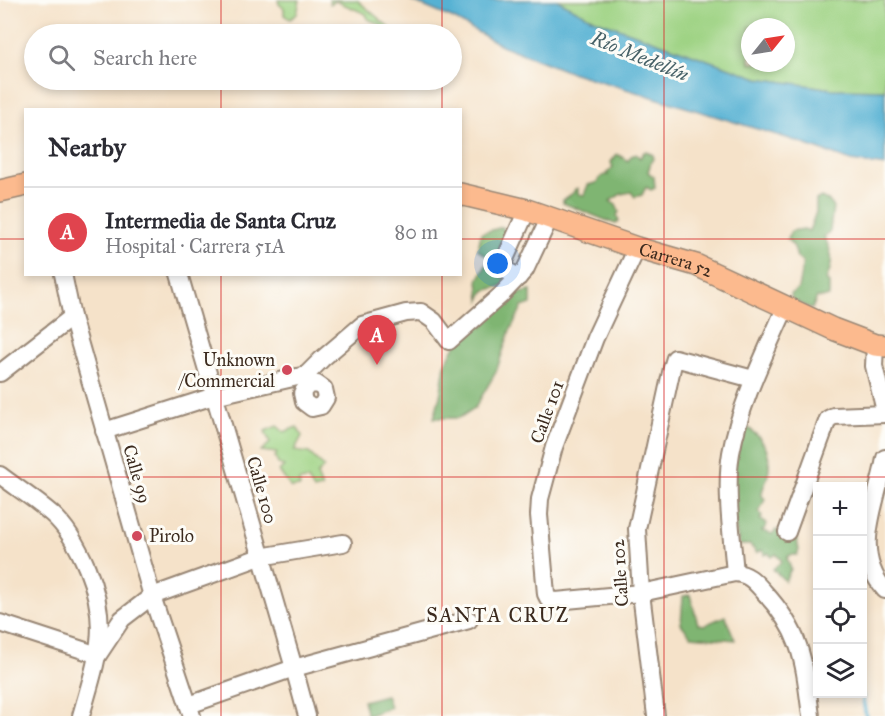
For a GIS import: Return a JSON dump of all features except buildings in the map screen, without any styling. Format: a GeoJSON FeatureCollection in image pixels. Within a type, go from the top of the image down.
{"type":"FeatureCollection","features":[{"type":"Feature","properties":{"kind":"main road"},"geometry":{"type":"LineString","coordinates":[[0,191],[24,185]]}},
{"type":"Feature","properties":{"kind":"main road","name":"Carrera 52"},"geometry":{"type":"LineString","coordinates":[[462,194],[527,210],[637,248],[696,265],[786,306],[880,353]]}},
{"type":"Feature","properties":{"kind":"street"},"geometry":{"type":"LineString","coordinates":[[519,277],[501,268],[527,210]]}},
{"type":"Feature","properties":{"kind":"street"},"geometry":{"type":"LineString","coordinates":[[104,431],[214,396],[307,380],[322,359],[362,325],[406,313],[421,312],[434,321],[449,341],[525,270],[550,217]]}},
{"type":"Feature","properties":{"kind":"street","name":"Calle 101"},"geometry":{"type":"LineString","coordinates":[[637,248],[595,338],[554,447],[539,515],[546,594],[549,600],[641,593]]}},
{"type":"Feature","properties":{"kind":"street","name":"Calle 99"},"geometry":{"type":"LineString","coordinates":[[63,276],[72,317],[152,596],[191,711]]}},
{"type":"Feature","properties":{"kind":"street","name":"Calle 100"},"geometry":{"type":"LineString","coordinates":[[180,276],[307,716]]}},
{"type":"Feature","properties":{"kind":"street"},"geometry":{"type":"LineString","coordinates":[[735,573],[730,493],[731,453],[753,379],[786,306]]}},
{"type":"Feature","properties":{"kind":"street"},"geometry":{"type":"LineString","coordinates":[[0,373],[72,317]]}},
{"type":"Feature","properties":{"kind":"street"},"geometry":{"type":"LineString","coordinates":[[787,532],[828,420],[834,416],[885,413],[880,353]]}},
{"type":"Feature","properties":{"kind":"street","name":"Calle 102"},"geometry":{"type":"LineString","coordinates":[[656,716],[641,593],[637,528],[675,358],[753,379]]}},
{"type":"Feature","properties":{"kind":"street"},"geometry":{"type":"LineString","coordinates":[[885,458],[869,523],[867,546],[872,568],[885,590]]}},
{"type":"Feature","properties":{"kind":"street"},"geometry":{"type":"LineString","coordinates":[[0,476],[52,514],[67,531],[82,556],[96,592],[101,625],[98,655],[81,716]]}},
{"type":"Feature","properties":{"kind":"street"},"geometry":{"type":"LineString","coordinates":[[98,655],[122,620],[152,596],[260,557],[343,543]]}},
{"type":"Feature","properties":{"kind":"street"},"geometry":{"type":"LineString","coordinates":[[641,593],[735,573],[744,574],[753,579],[794,631],[804,662],[811,716]]}},
{"type":"Feature","properties":{"kind":"street"},"geometry":{"type":"LineString","coordinates":[[191,711],[294,668],[469,620]]}},
{"type":"Feature","properties":{"kind":"street"},"geometry":{"type":"LineString","coordinates":[[0,623],[98,655]]}},
{"type":"Feature","properties":{"kind":"green space"},"geometry":{"type":"Polygon","coordinates":[[[278,0],[300,0],[297,14],[290,19],[284,15],[284,8],[278,0]]]}},
{"type":"Feature","properties":{"kind":"green space"},"geometry":{"type":"Polygon","coordinates":[[[329,0],[357,0],[385,24],[368,19],[366,14],[336,1],[330,4],[329,0]]]}},
{"type":"Feature","properties":{"kind":"green space"},"geometry":{"type":"Polygon","coordinates":[[[557,0],[885,0],[885,90],[832,89],[758,78],[741,72],[795,72],[795,18],[741,18],[741,72],[593,19],[557,0]]]}},
{"type":"Feature","properties":{"kind":"green space"},"geometry":{"type":"Polygon","coordinates":[[[646,151],[653,155],[654,159],[648,172],[654,177],[655,188],[651,190],[646,187],[642,195],[635,197],[631,192],[621,194],[610,201],[616,205],[619,212],[617,215],[619,221],[615,224],[563,203],[563,200],[575,189],[578,188],[578,194],[584,195],[588,185],[608,175],[607,173],[613,168],[611,162],[617,154],[628,161],[636,154],[640,158],[646,151]]]}},
{"type":"Feature","properties":{"kind":"green space"},"geometry":{"type":"Polygon","coordinates":[[[821,197],[833,206],[830,231],[824,237],[831,258],[826,280],[829,283],[829,296],[817,297],[812,309],[792,300],[791,294],[798,289],[803,262],[797,258],[794,247],[787,239],[791,231],[804,229],[809,231],[816,212],[816,200],[821,197]]]}},
{"type":"Feature","properties":{"kind":"green space"},"geometry":{"type":"Polygon","coordinates":[[[503,227],[507,238],[502,244],[509,256],[509,284],[484,291],[480,300],[478,280],[490,258],[478,250],[481,233],[503,227]]]}},
{"type":"Feature","properties":{"kind":"green space"},"geometry":{"type":"Polygon","coordinates":[[[531,291],[531,304],[522,307],[509,333],[496,372],[475,408],[459,418],[434,418],[445,365],[456,344],[491,299],[531,291]]]}},
{"type":"Feature","properties":{"kind":"green space"},"geometry":{"type":"Polygon","coordinates":[[[744,425],[756,434],[764,445],[769,459],[768,474],[762,493],[765,499],[759,512],[762,516],[760,519],[766,523],[762,531],[772,534],[776,530],[782,533],[795,531],[799,550],[797,555],[790,555],[787,558],[791,569],[785,581],[773,569],[782,561],[776,554],[772,557],[768,553],[765,555],[762,550],[757,553],[750,545],[739,545],[728,491],[744,425]]]}},
{"type":"Feature","properties":{"kind":"green space"},"geometry":{"type":"Polygon","coordinates":[[[277,426],[284,432],[297,427],[302,436],[294,451],[309,453],[324,467],[317,475],[322,488],[314,490],[308,480],[299,481],[300,487],[291,488],[279,471],[284,466],[278,464],[275,457],[277,453],[261,451],[270,443],[265,431],[277,426]]]}},
{"type":"Feature","properties":{"kind":"green space"},"geometry":{"type":"Polygon","coordinates":[[[690,595],[698,624],[705,625],[725,616],[735,640],[691,636],[681,624],[683,596],[690,595]]]}},
{"type":"Feature","properties":{"kind":"green space"},"geometry":{"type":"Polygon","coordinates":[[[386,695],[390,707],[367,716],[363,701],[386,695]]]}},
{"type":"Feature","properties":{"kind":"water","name":"Río Medellín"},"geometry":{"type":"Polygon","coordinates":[[[409,0],[557,0],[593,19],[758,78],[832,89],[885,90],[885,166],[851,161],[790,139],[564,70],[501,45],[454,19],[409,0]]]}},
{"type":"Feature","properties":{"kind":"waterway"},"geometry":{"type":"LineString","coordinates":[[863,698],[866,716]]}},
{"type":"Feature","properties":{"kind":"place","name":"Intermedia de Santa Cruz"},"geometry":{"type":"Point","coordinates":[377,365]}},
{"type":"Feature","properties":{"kind":"place","name":"Unknown /Commercial"},"geometry":{"type":"Point","coordinates":[287,370]}},
{"type":"Feature","properties":{"kind":"place","name":"Pirolo"},"geometry":{"type":"Point","coordinates":[137,536]}},
{"type":"Feature","properties":{"kind":"district","name":"SANTA CRUZ"},"geometry":{"type":"Point","coordinates":[498,615]}}]}
